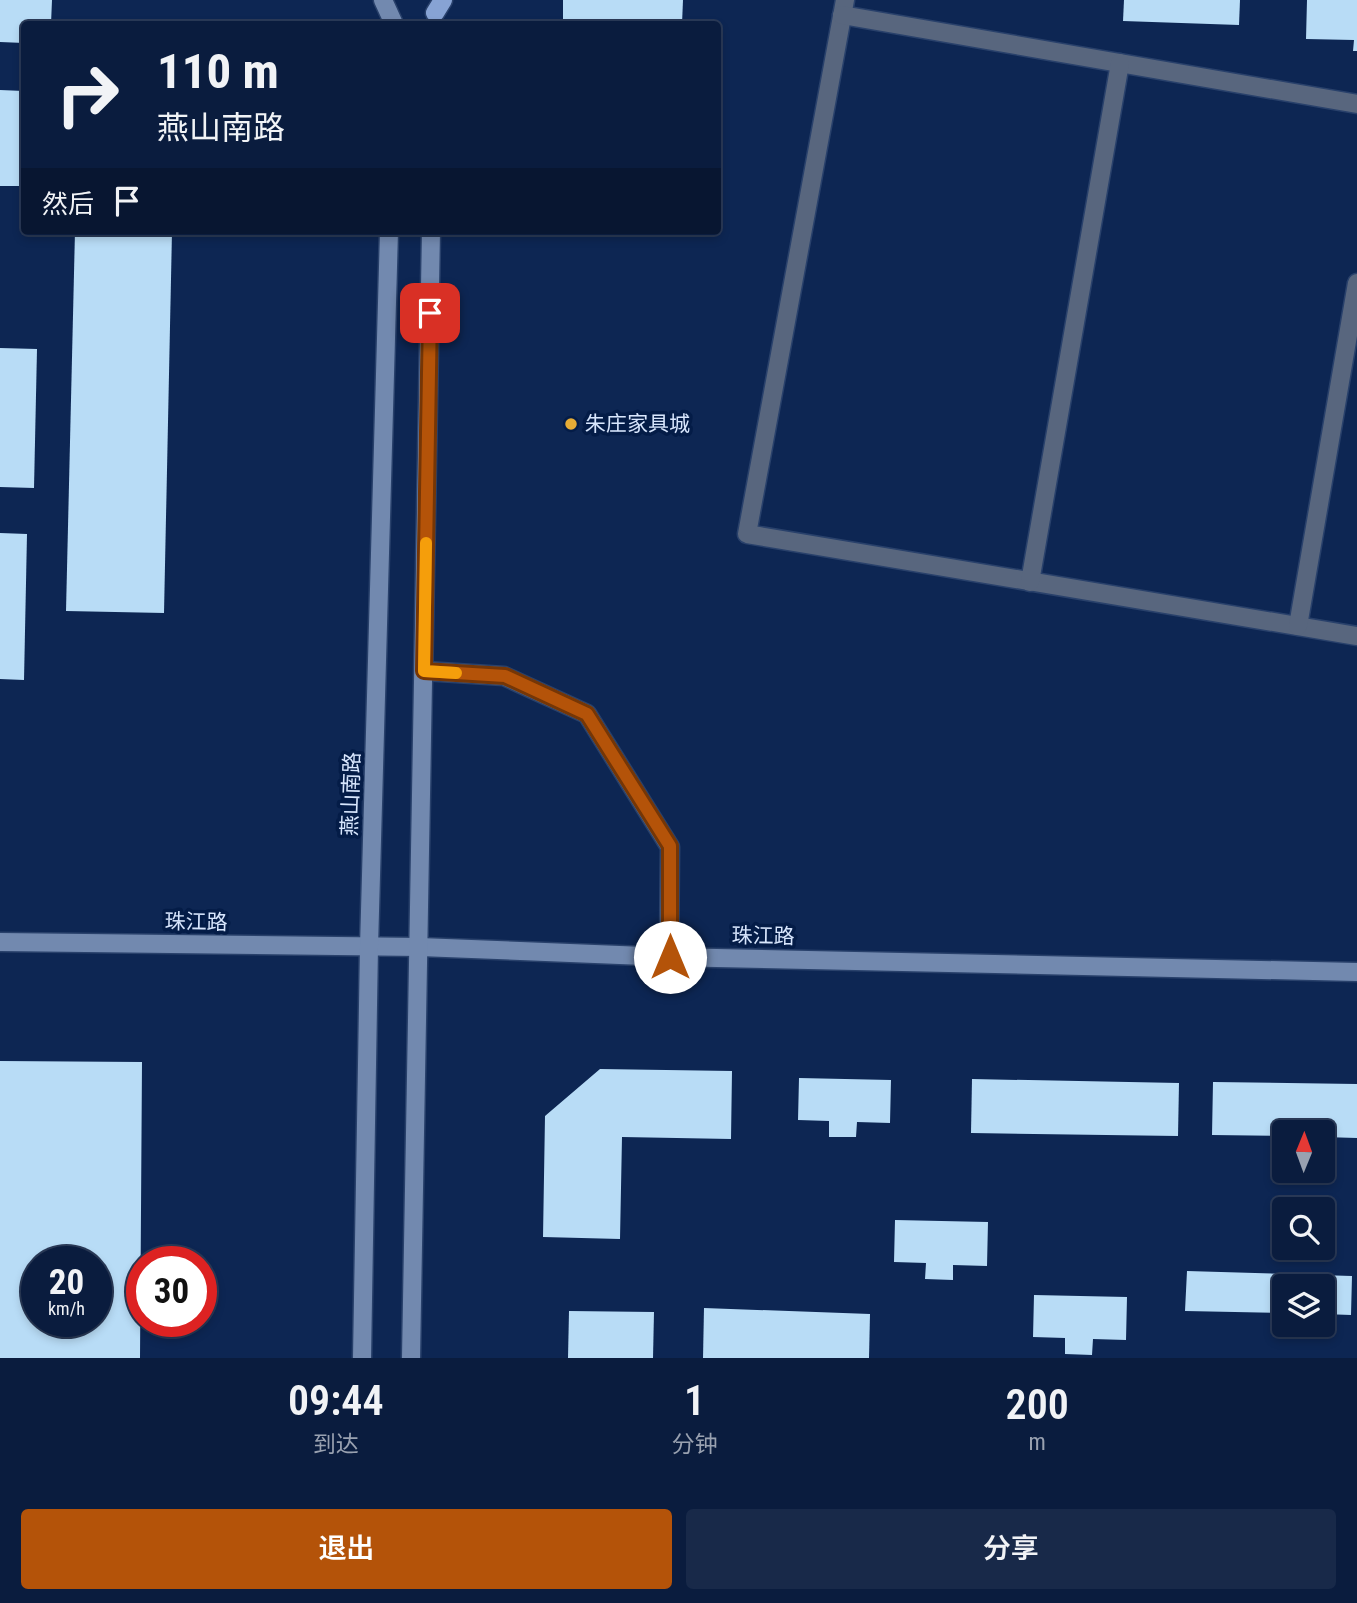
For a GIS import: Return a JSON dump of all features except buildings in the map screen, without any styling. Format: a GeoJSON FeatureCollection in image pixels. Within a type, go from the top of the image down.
{"type":"FeatureCollection","features":[{"type":"Feature","properties":{"kind":"main road"},"geometry":{"type":"LineString","coordinates":[[383,0],[393,21]]}},
{"type":"Feature","properties":{"kind":"main road"},"geometry":{"type":"LineString","coordinates":[[394,21],[395,0]]}},
{"type":"Feature","properties":{"kind":"main road","name":"燕山南路"},"geometry":{"type":"LineString","coordinates":[[362,1358],[369,947],[389,235]]}},
{"type":"Feature","properties":{"kind":"main road"},"geometry":{"type":"LineString","coordinates":[[411,1358],[431,235]]}},
{"type":"Feature","properties":{"kind":"main road","name":"珠江路"},"geometry":{"type":"LineString","coordinates":[[0,942],[420,947],[670,957],[1357,972]]}},
{"type":"Feature","properties":{"kind":"street"},"geometry":{"type":"LineString","coordinates":[[1357,104],[1119,63],[844,7],[747,534],[1357,636]]}},
{"type":"Feature","properties":{"kind":"street"},"geometry":{"type":"LineString","coordinates":[[1030,582],[1119,63]]}},
{"type":"Feature","properties":{"kind":"street"},"geometry":{"type":"LineString","coordinates":[[1298,626],[1357,283]]}},
{"type":"Feature","properties":{"kind":"street"},"geometry":{"type":"LineString","coordinates":[[424,671],[505,676],[587,714],[670,846],[670,957]]}},
{"type":"Feature","properties":{"kind":"slow traffic"},"geometry":{"type":"LineString","coordinates":[[426,543],[424,671],[456,673]]}},
{"type":"Feature","properties":{"kind":"place","name":"朱庄家具城"},"geometry":{"type":"Point","coordinates":[571,424]}},
{"type":"Feature","properties":{"kind":"route"},"geometry":{"type":"LineString","coordinates":[[430,313],[424,671],[505,676],[587,714],[670,846],[670,957]]}}]}
